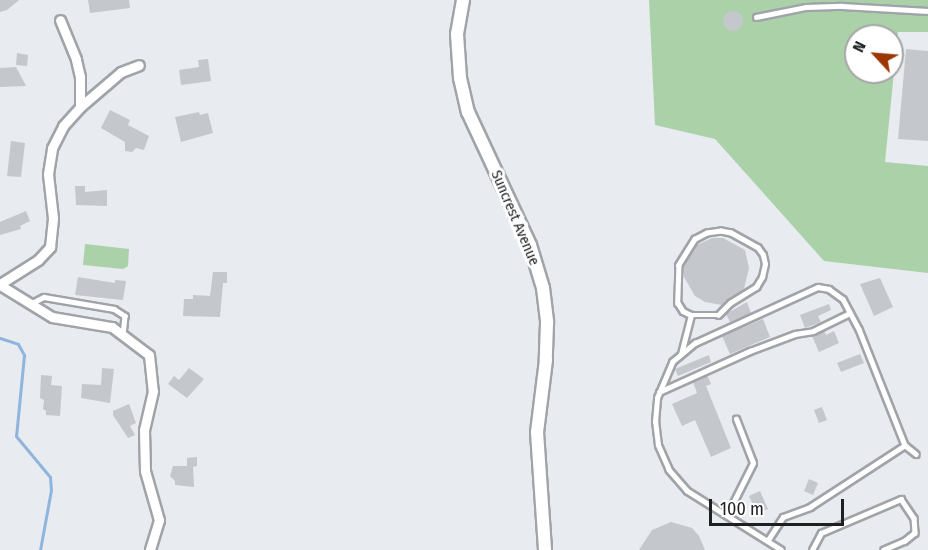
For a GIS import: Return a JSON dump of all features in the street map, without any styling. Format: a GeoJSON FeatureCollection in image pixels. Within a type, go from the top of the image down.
{"type":"FeatureCollection","features":[{"type":"Feature","properties":{"kind":"street","name":"Suncrest Avenue"},"geometry":{"type":"LineString","coordinates":[[463,0],[457,34],[460,78],[468,112],[530,245],[543,288],[547,323],[546,360],[537,432],[544,550]]}},
{"type":"Feature","properties":{"kind":"street"},"geometry":{"type":"LineString","coordinates":[[60,20],[76,59],[80,77],[80,107]]}},
{"type":"Feature","properties":{"kind":"street"},"geometry":{"type":"LineString","coordinates":[[139,64],[121,72],[80,107],[63,126],[52,148],[48,174],[53,218],[50,247],[38,260],[0,285],[52,317],[112,327],[149,355],[153,392],[144,430],[145,471],[159,520],[150,550]]}},
{"type":"Feature","properties":{"kind":"lane"},"geometry":{"type":"LineString","coordinates":[[756,17],[806,7],[842,6],[928,11]]}},
{"type":"Feature","properties":{"kind":"lane"},"geometry":{"type":"LineString","coordinates":[[721,231],[731,233],[758,248],[764,255],[765,264],[762,277],[756,287],[730,303],[718,315],[691,315],[683,312],[678,303],[679,265],[695,239],[707,233],[721,231]]}},
{"type":"Feature","properties":{"kind":"lane"},"geometry":{"type":"LineString","coordinates":[[781,550],[687,490],[669,470],[658,445],[655,422],[659,392],[672,362],[695,343],[819,287],[829,289],[843,299],[905,445],[916,454]]}},
{"type":"Feature","properties":{"kind":"lane"},"geometry":{"type":"LineString","coordinates":[[31,304],[44,297],[114,309],[125,316],[123,334]]}},
{"type":"Feature","properties":{"kind":"lane"},"geometry":{"type":"LineString","coordinates":[[659,392],[750,351],[795,334],[813,331],[850,313]]}},
{"type":"Feature","properties":{"kind":"lane"},"geometry":{"type":"LineString","coordinates":[[681,354],[691,315]]}},
{"type":"Feature","properties":{"kind":"lane"},"geometry":{"type":"LineString","coordinates":[[727,515],[753,463],[736,419]]}},
{"type":"Feature","properties":{"kind":"lane"},"geometry":{"type":"LineString","coordinates":[[768,540],[783,517],[810,507],[905,445]]}},
{"type":"Feature","properties":{"kind":"lane"},"geometry":{"type":"LineString","coordinates":[[812,550],[821,533],[902,499],[914,518],[915,533],[905,541],[884,550]]}},
{"type":"Feature","properties":{"kind":"green space"},"geometry":{"type":"Polygon","coordinates":[[[649,0],[928,0],[928,32],[904,32],[904,24],[844,24],[844,84],[893,84],[885,162],[928,166],[928,273],[824,261],[715,139],[655,125],[649,0]]]}},
{"type":"Feature","properties":{"kind":"green space"},"geometry":{"type":"Polygon","coordinates":[[[85,244],[129,249],[128,266],[123,269],[83,265],[85,244]]]}},
{"type":"Feature","properties":{"kind":"building"},"geometry":{"type":"Polygon","coordinates":[[[0,0],[19,0],[7,10],[0,12],[0,0]]]}},
{"type":"Feature","properties":{"kind":"building"},"geometry":{"type":"Polygon","coordinates":[[[88,0],[129,0],[130,8],[90,13],[88,0]]]}},
{"type":"Feature","properties":{"kind":"building"},"geometry":{"type":"Polygon","coordinates":[[[733,11],[740,14],[743,21],[740,28],[733,31],[726,28],[723,21],[726,14],[733,11]]]}},
{"type":"Feature","properties":{"kind":"building"},"geometry":{"type":"Polygon","coordinates":[[[906,49],[928,51],[928,141],[898,139],[906,49]]]}},
{"type":"Feature","properties":{"kind":"building"},"geometry":{"type":"Polygon","coordinates":[[[17,53],[28,55],[27,66],[16,65],[17,53]]]}},
{"type":"Feature","properties":{"kind":"building"},"geometry":{"type":"Polygon","coordinates":[[[208,59],[211,81],[181,85],[179,70],[199,67],[198,60],[208,59]]]}},
{"type":"Feature","properties":{"kind":"building"},"geometry":{"type":"Polygon","coordinates":[[[16,67],[26,86],[0,87],[0,68],[16,67]]]}},
{"type":"Feature","properties":{"kind":"building"},"geometry":{"type":"Polygon","coordinates":[[[110,110],[130,120],[128,125],[149,136],[144,150],[136,148],[132,152],[125,151],[125,142],[101,128],[110,110]]]}},
{"type":"Feature","properties":{"kind":"building"},"geometry":{"type":"Polygon","coordinates":[[[199,112],[200,115],[208,113],[213,133],[181,142],[175,117],[199,112]]]}},
{"type":"Feature","properties":{"kind":"building"},"geometry":{"type":"Polygon","coordinates":[[[11,141],[25,143],[21,177],[7,176],[11,141]]]}},
{"type":"Feature","properties":{"kind":"building"},"geometry":{"type":"Polygon","coordinates":[[[75,186],[85,186],[85,192],[107,190],[107,206],[76,205],[75,186]]]}},
{"type":"Feature","properties":{"kind":"building"},"geometry":{"type":"Polygon","coordinates":[[[26,211],[30,221],[20,226],[21,229],[0,235],[0,222],[26,211]]]}},
{"type":"Feature","properties":{"kind":"building"},"geometry":{"type":"Polygon","coordinates":[[[712,238],[723,238],[745,250],[749,268],[744,289],[722,305],[705,302],[695,296],[684,277],[684,265],[697,245],[712,238]]]}},
{"type":"Feature","properties":{"kind":"building"},"geometry":{"type":"Polygon","coordinates":[[[213,272],[227,272],[227,283],[223,283],[220,317],[183,316],[184,299],[193,299],[193,295],[210,296],[213,272]]]}},
{"type":"Feature","properties":{"kind":"building"},"geometry":{"type":"Polygon","coordinates":[[[78,277],[115,283],[115,280],[126,281],[123,300],[75,295],[78,277]]]}},
{"type":"Feature","properties":{"kind":"building"},"geometry":{"type":"Polygon","coordinates":[[[880,278],[893,307],[874,316],[860,284],[880,278]]]}},
{"type":"Feature","properties":{"kind":"building"},"geometry":{"type":"Polygon","coordinates":[[[747,302],[751,313],[730,322],[726,314],[747,302]]]}},
{"type":"Feature","properties":{"kind":"building"},"geometry":{"type":"Polygon","coordinates":[[[829,304],[831,310],[818,316],[821,322],[805,328],[800,315],[829,304]]]}},
{"type":"Feature","properties":{"kind":"building"},"geometry":{"type":"Polygon","coordinates":[[[763,319],[770,337],[730,354],[722,336],[763,319]]]}},
{"type":"Feature","properties":{"kind":"building"},"geometry":{"type":"Polygon","coordinates":[[[824,331],[826,335],[834,331],[839,343],[819,352],[812,336],[824,331]]]}},
{"type":"Feature","properties":{"kind":"building"},"geometry":{"type":"Polygon","coordinates":[[[860,354],[864,363],[841,372],[837,363],[860,354]]]}},
{"type":"Feature","properties":{"kind":"building"},"geometry":{"type":"Polygon","coordinates":[[[709,355],[711,362],[678,376],[675,369],[709,355]]]}},
{"type":"Feature","properties":{"kind":"building"},"geometry":{"type":"Polygon","coordinates":[[[102,368],[114,369],[110,403],[81,398],[82,384],[101,385],[102,368]]]}},
{"type":"Feature","properties":{"kind":"building"},"geometry":{"type":"Polygon","coordinates":[[[189,368],[204,379],[187,398],[168,384],[174,376],[179,380],[189,368]]]}},
{"type":"Feature","properties":{"kind":"building"},"geometry":{"type":"Polygon","coordinates":[[[41,375],[52,376],[51,385],[62,386],[60,416],[46,415],[43,409],[44,400],[40,398],[41,375]]]}},
{"type":"Feature","properties":{"kind":"building"},"geometry":{"type":"Polygon","coordinates":[[[707,375],[711,384],[706,386],[731,448],[711,457],[695,420],[682,426],[672,404],[697,393],[693,382],[707,375]]]}},
{"type":"Feature","properties":{"kind":"building"},"geometry":{"type":"Polygon","coordinates":[[[129,404],[136,423],[130,426],[135,435],[128,438],[113,415],[113,411],[129,404]]]}},
{"type":"Feature","properties":{"kind":"building"},"geometry":{"type":"Polygon","coordinates":[[[822,407],[827,420],[819,423],[814,410],[822,407]]]}},
{"type":"Feature","properties":{"kind":"building"},"geometry":{"type":"Polygon","coordinates":[[[197,457],[197,466],[193,467],[194,487],[175,485],[175,481],[170,476],[173,466],[187,466],[187,458],[197,457]]]}},
{"type":"Feature","properties":{"kind":"building"},"geometry":{"type":"Polygon","coordinates":[[[809,479],[818,483],[813,495],[804,491],[809,479]]]}},
{"type":"Feature","properties":{"kind":"building"},"geometry":{"type":"Polygon","coordinates":[[[760,491],[768,509],[757,514],[749,496],[760,491]]]}},
{"type":"Feature","properties":{"kind":"building"},"geometry":{"type":"Polygon","coordinates":[[[671,522],[692,528],[699,536],[705,550],[639,550],[652,530],[671,522]]]}},
{"type":"Feature","properties":{"kind":"waterway"},"geometry":{"type":"LineString","coordinates":[[0,338],[18,344],[24,355],[16,436],[50,477],[51,490],[40,550]]}}]}
